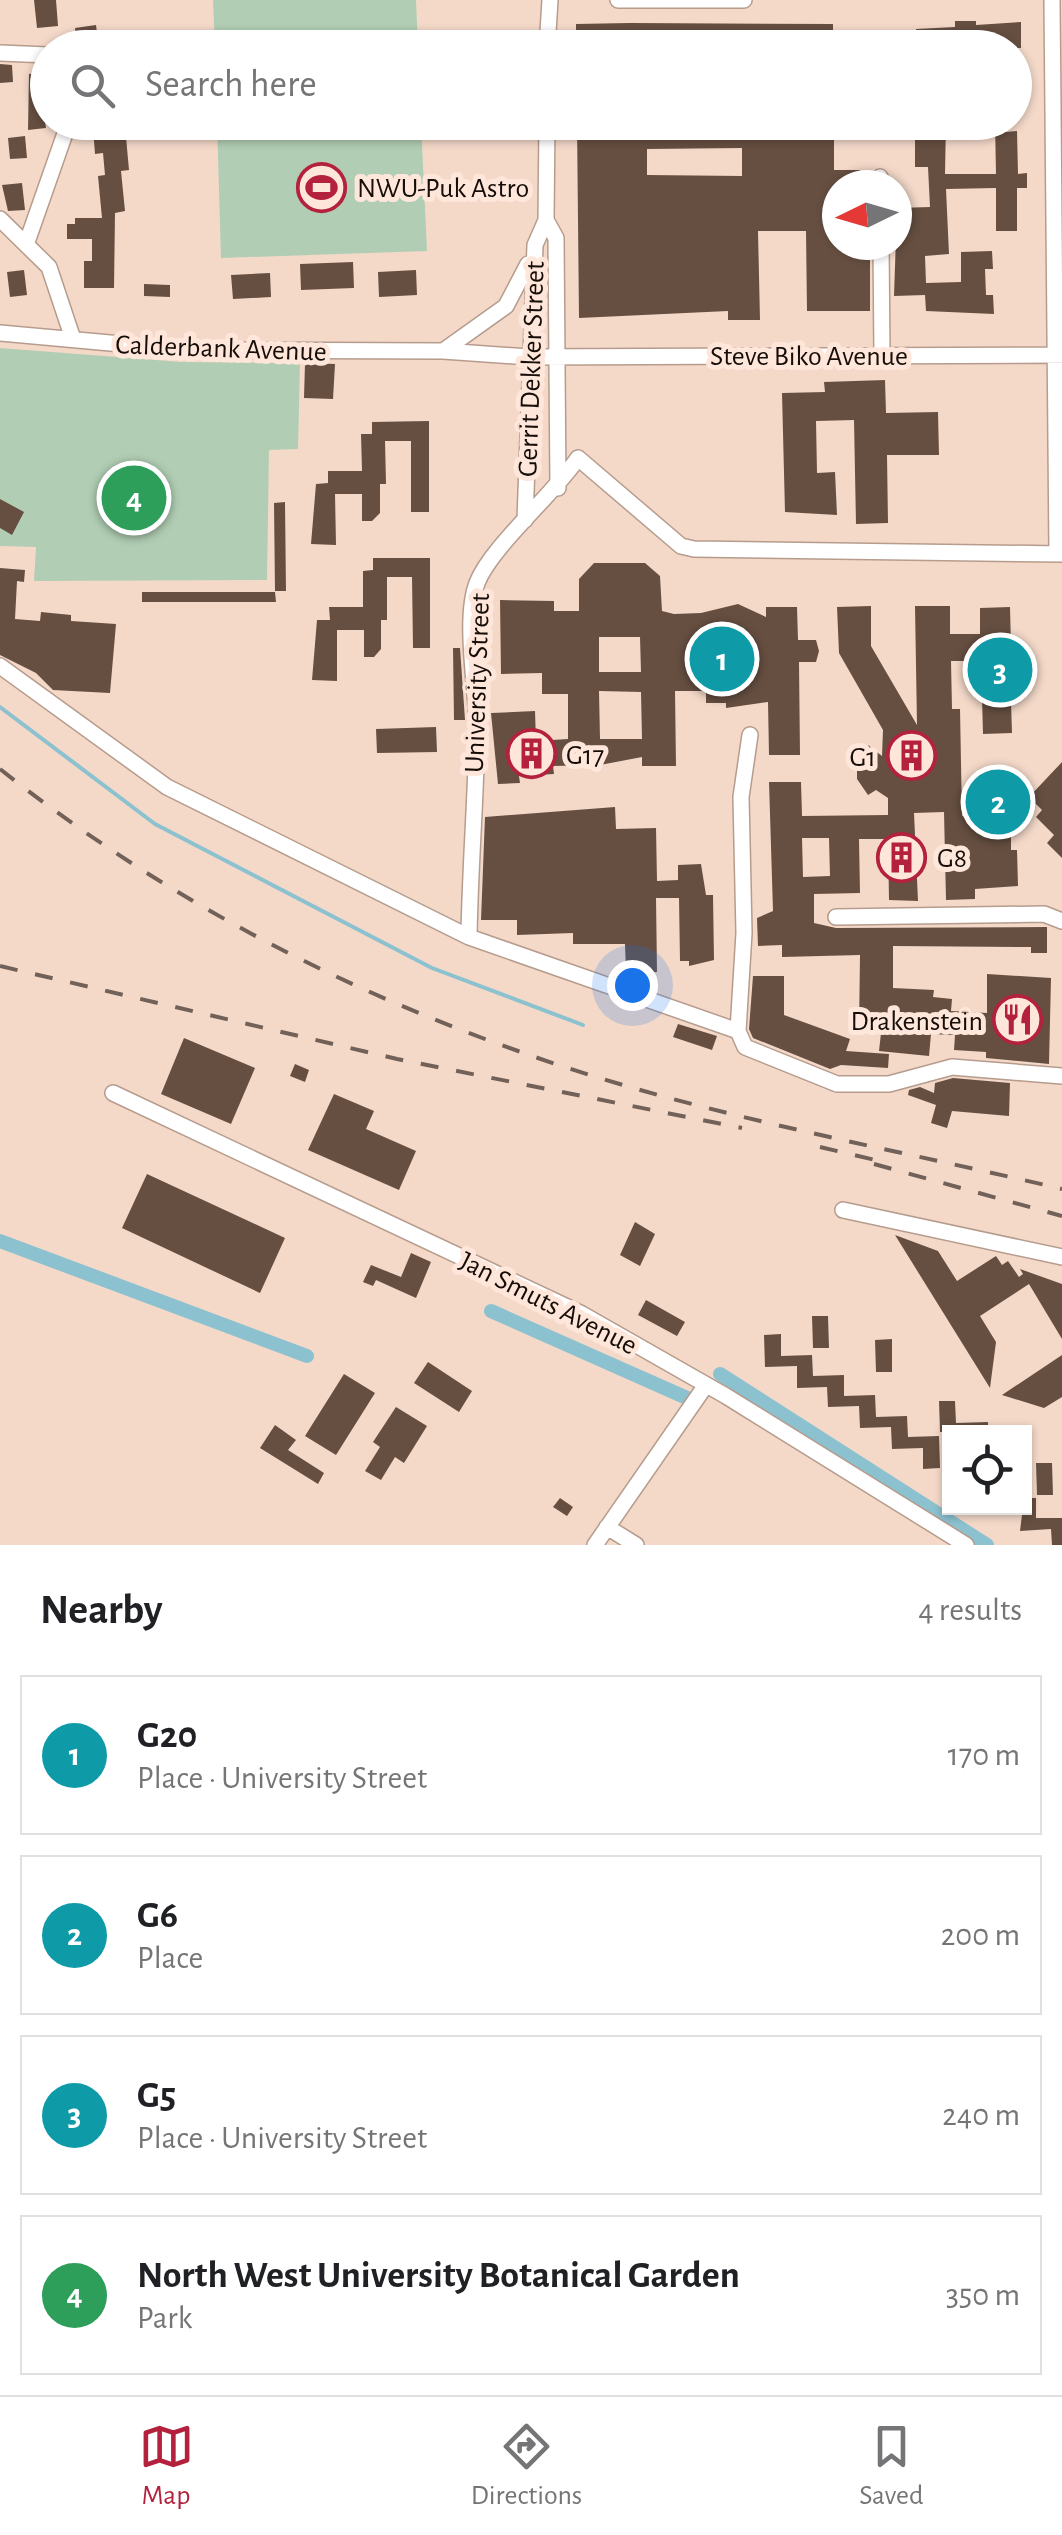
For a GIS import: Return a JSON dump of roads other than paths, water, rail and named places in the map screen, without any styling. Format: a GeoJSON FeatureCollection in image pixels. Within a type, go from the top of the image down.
{"type":"FeatureCollection","features":[{"type":"Feature","properties":{"kind":"street"},"geometry":{"type":"LineString","coordinates":[[549,30],[550,0]]}},
{"type":"Feature","properties":{"kind":"street"},"geometry":{"type":"LineString","coordinates":[[618,0],[744,0]]}},
{"type":"Feature","properties":{"kind":"street"},"geometry":{"type":"LineString","coordinates":[[1052,0],[1060,554]]}},
{"type":"Feature","properties":{"kind":"street"},"geometry":{"type":"LineString","coordinates":[[0,54],[30,55]]}},
{"type":"Feature","properties":{"kind":"street"},"geometry":{"type":"LineString","coordinates":[[26,242],[63,140]]}},
{"type":"Feature","properties":{"kind":"street","name":"Gerrit Dekker Street"},"geometry":{"type":"LineString","coordinates":[[525,520],[535,245],[546,220],[546,140]]}},
{"type":"Feature","properties":{"kind":"street"},"geometry":{"type":"LineString","coordinates":[[0,219],[26,242],[55,278],[73,340]]}},
{"type":"Feature","properties":{"kind":"street","name":"Gerrit Dekker Street"},"geometry":{"type":"LineString","coordinates":[[546,220],[556,238],[558,488]]}},
{"type":"Feature","properties":{"kind":"street"},"geometry":{"type":"LineString","coordinates":[[443,352],[506,306],[520,286],[535,245]]}},
{"type":"Feature","properties":{"kind":"street"},"geometry":{"type":"LineString","coordinates":[[881,260],[882,355]]}},
{"type":"Feature","properties":{"kind":"street","name":"Calderbank Avenue"},"geometry":{"type":"LineString","coordinates":[[0,332],[187,350],[555,356]]}},
{"type":"Feature","properties":{"kind":"street","name":"Steve Biko Avenue"},"geometry":{"type":"LineString","coordinates":[[555,356],[1058,355]]}},
{"type":"Feature","properties":{"kind":"street","name":"University Street"},"geometry":{"type":"LineString","coordinates":[[469,937],[477,732],[474,595],[481,575],[525,520],[558,488],[578,458],[682,546],[694,550],[1060,554]]}},
{"type":"Feature","properties":{"kind":"street"},"geometry":{"type":"LineString","coordinates":[[0,666],[167,786],[469,937],[738,1032],[753,1052],[838,1084],[889,1084],[952,1067],[1062,1076]]}},
{"type":"Feature","properties":{"kind":"street"},"geometry":{"type":"LineString","coordinates":[[738,1032],[744,933],[741,798],[750,735]]}},
{"type":"Feature","properties":{"kind":"street"},"geometry":{"type":"LineString","coordinates":[[836,916],[1044,914],[1062,921]]}},
{"type":"Feature","properties":{"kind":"street","name":"Jan Smuts Avenue"},"geometry":{"type":"LineString","coordinates":[[113,1094],[582,1314],[706,1385],[966,1545]]}},
{"type":"Feature","properties":{"kind":"street"},"geometry":{"type":"LineString","coordinates":[[843,1210],[1062,1257]]}},
{"type":"Feature","properties":{"kind":"street"},"geometry":{"type":"LineString","coordinates":[[595,1545],[706,1385]]}},
{"type":"Feature","properties":{"kind":"street"},"geometry":{"type":"LineString","coordinates":[[606,1527],[636,1545]]}},
{"type":"Feature","properties":{"kind":"waterway"},"geometry":{"type":"LineString","coordinates":[[0,707],[155,824],[432,968],[583,1025]]}},
{"type":"Feature","properties":{"kind":"waterway"},"geometry":{"type":"LineString","coordinates":[[0,1241],[307,1356]]}},
{"type":"Feature","properties":{"kind":"waterway"},"geometry":{"type":"LineString","coordinates":[[491,1311],[687,1398]]}},
{"type":"Feature","properties":{"kind":"waterway"},"geometry":{"type":"LineString","coordinates":[[720,1374],[987,1545]]}},
{"type":"Feature","properties":{"kind":"railway"},"geometry":{"type":"LineString","coordinates":[[0,769],[59,814],[183,895],[313,965],[448,1025],[651,1093],[1062,1189]]}},
{"type":"Feature","properties":{"kind":"railway"},"geometry":{"type":"LineString","coordinates":[[0,966],[397,1059],[742,1128]]}},
{"type":"Feature","properties":{"kind":"railway"},"geometry":{"type":"LineString","coordinates":[[820,1147],[888,1163]]}},
{"type":"Feature","properties":{"kind":"railway"},"geometry":{"type":"LineString","coordinates":[[874,1164],[1062,1216]]}},
{"type":"Feature","properties":{"kind":"place","name":"NWU-Puk Astro"},"geometry":{"type":"Point","coordinates":[322,187]}},
{"type":"Feature","properties":{"kind":"place","name":"North West University Botanical Garden"},"geometry":{"type":"Point","coordinates":[134,498]}},
{"type":"Feature","properties":{"kind":"place","name":"G20"},"geometry":{"type":"Point","coordinates":[722,659]}},
{"type":"Feature","properties":{"kind":"place","name":"G5"},"geometry":{"type":"Point","coordinates":[1000,670]}},
{"type":"Feature","properties":{"kind":"place","name":"G17"},"geometry":{"type":"Point","coordinates":[531,754]}},
{"type":"Feature","properties":{"kind":"place","name":"G1"},"geometry":{"type":"Point","coordinates":[911,756]}},
{"type":"Feature","properties":{"kind":"place","name":"G6"},"geometry":{"type":"Point","coordinates":[998,802]}},
{"type":"Feature","properties":{"kind":"place","name":"G8"},"geometry":{"type":"Point","coordinates":[902,857]}},
{"type":"Feature","properties":{"kind":"place","name":"Drakenstein"},"geometry":{"type":"Point","coordinates":[1018,1020]}}]}
